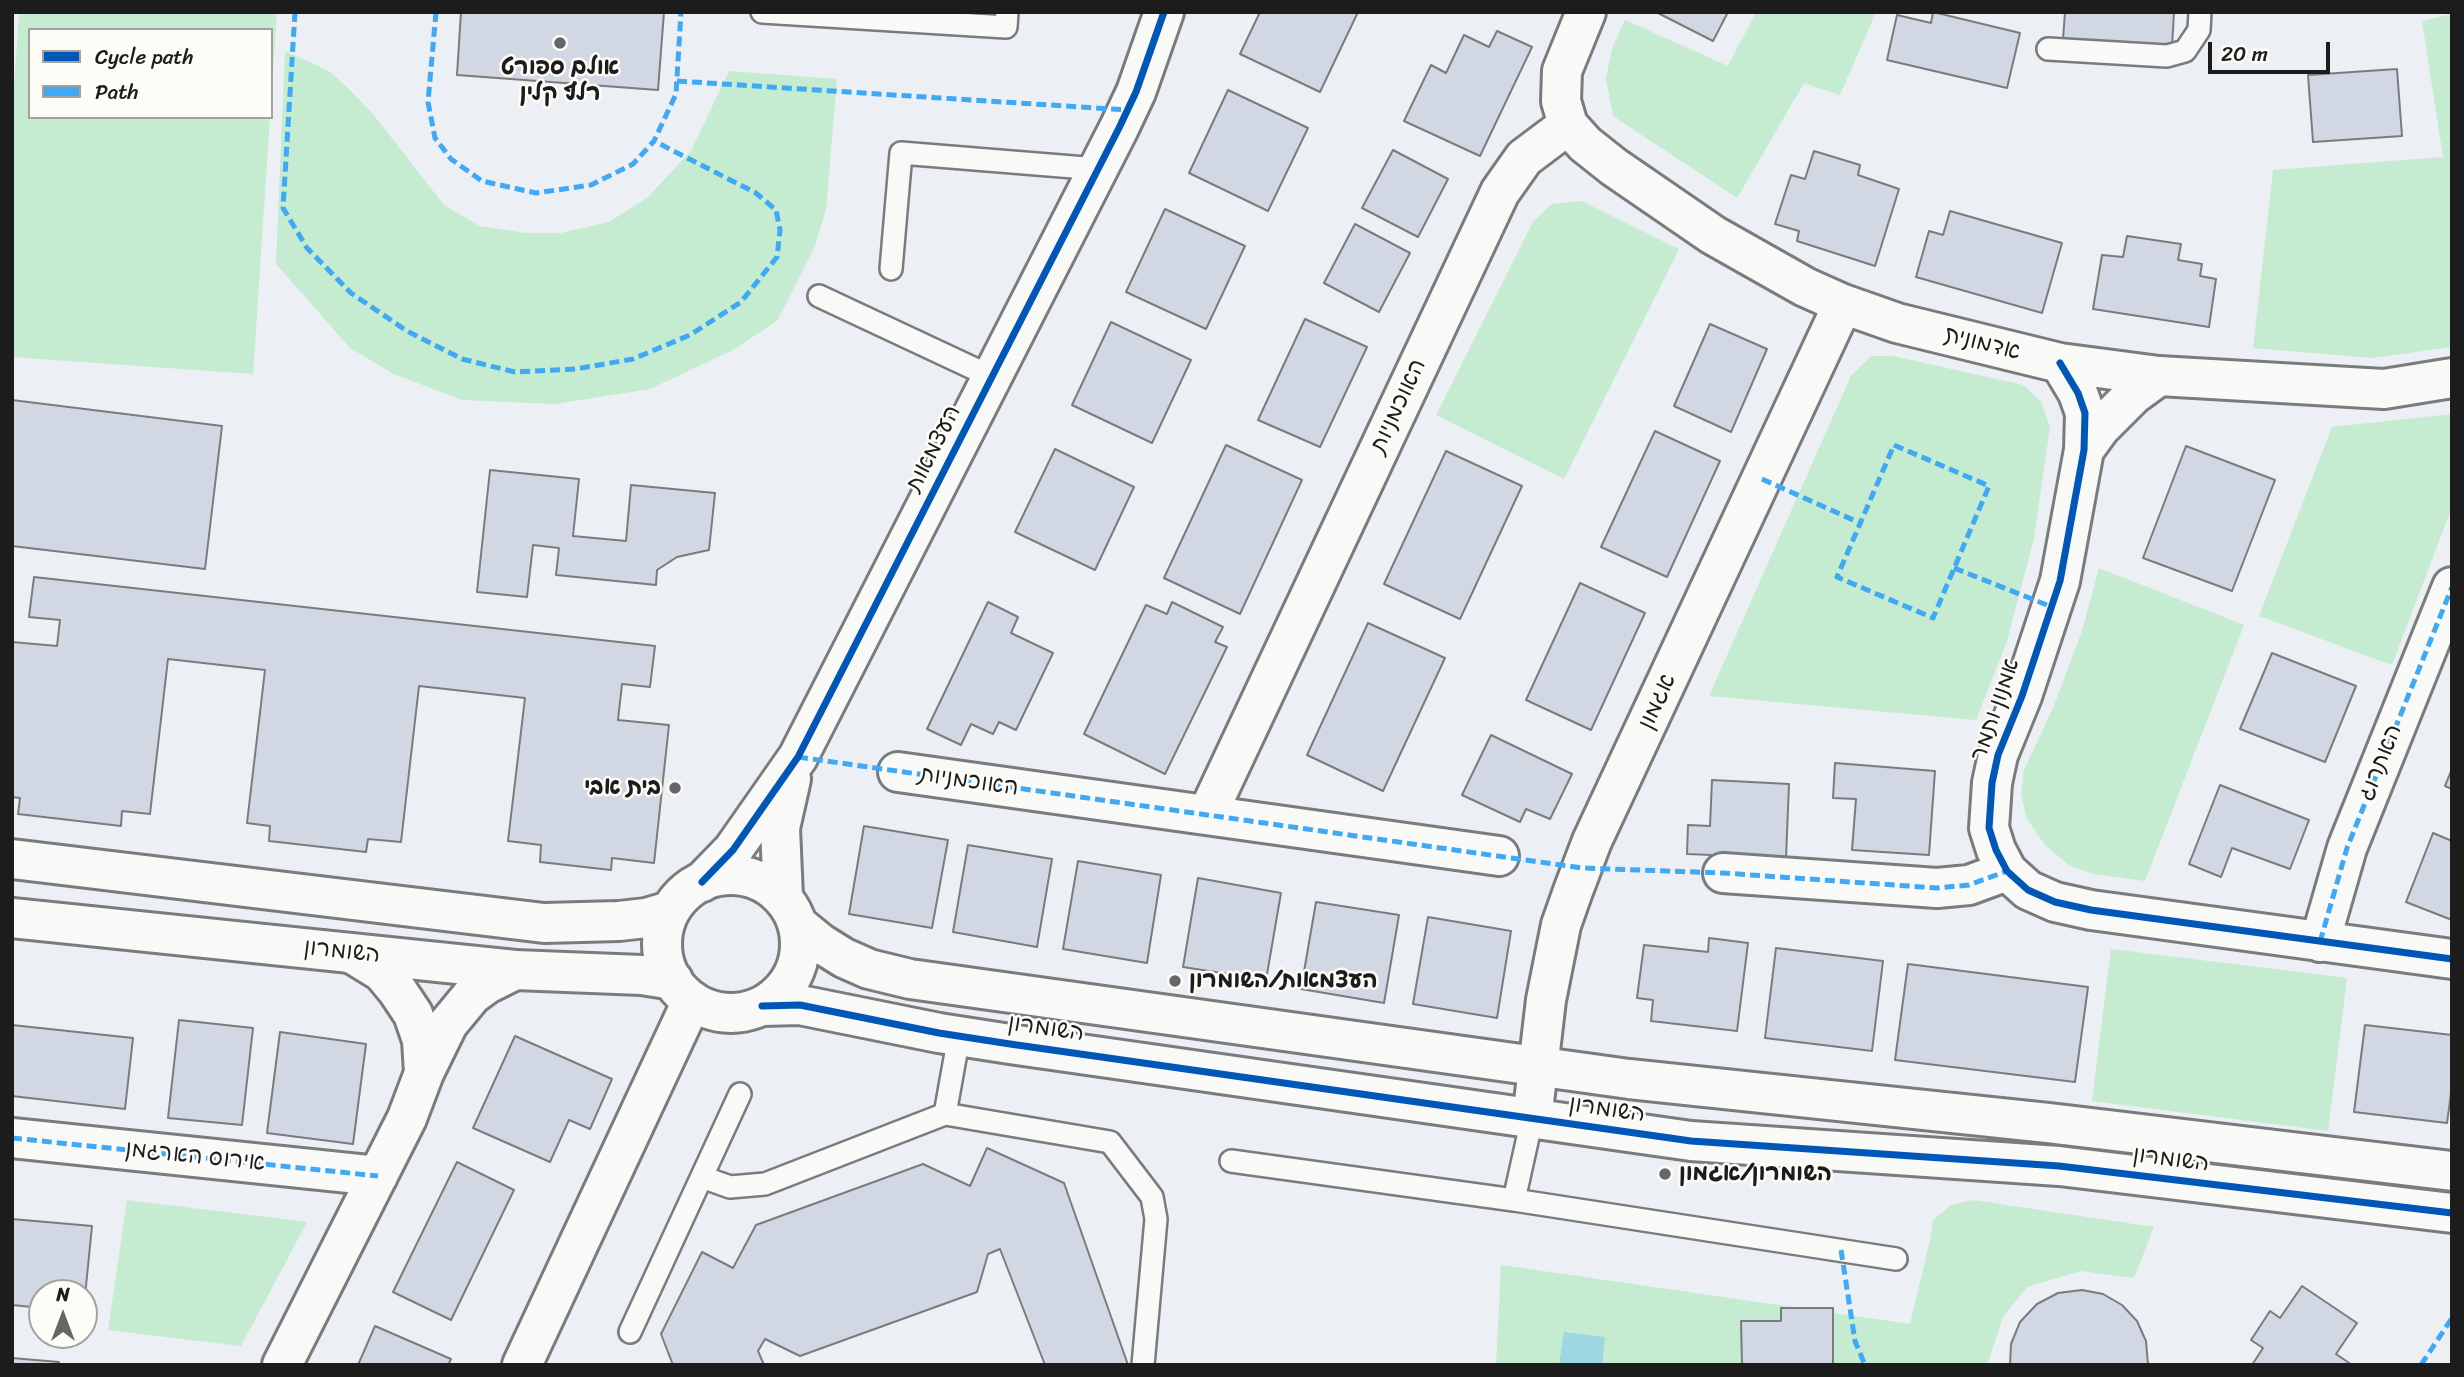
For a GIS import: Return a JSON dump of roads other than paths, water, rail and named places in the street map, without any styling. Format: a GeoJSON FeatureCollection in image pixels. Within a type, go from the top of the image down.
{"type":"FeatureCollection","features":[{"type":"Feature","properties":{"kind":"street","name":"העצמאות"},"geometry":{"type":"LineString","coordinates":[[1136,92],[1143,12]]}},
{"type":"Feature","properties":{"kind":"street","name":"העצמאות"},"geometry":{"type":"LineString","coordinates":[[702,882],[733,850],[798,757],[1136,92],[1164,12]]}},
{"type":"Feature","properties":{"kind":"street"},"geometry":{"type":"LineString","coordinates":[[1568,125],[1561,101],[1562,71],[1587,12]]}},
{"type":"Feature","properties":{"kind":"street","name":"אדמונית"},"geometry":{"type":"LineString","coordinates":[[1568,125],[1585,144],[1662,201],[1765,265],[1843,304],[1897,323],[2060,363],[2159,376],[2384,389],[2452,378]]}},
{"type":"Feature","properties":{"kind":"street","name":"האוכמניות"},"geometry":{"type":"LineString","coordinates":[[1207,815],[1500,192],[1524,158],[1568,125]]}},
{"type":"Feature","properties":{"kind":"street","name":"אגמון"},"geometry":{"type":"LineString","coordinates":[[1532,1119],[1546,1000],[1561,925],[1592,841],[1843,304]]}},
{"type":"Feature","properties":{"kind":"street","name":"אמנון ותמר"},"geometry":{"type":"LineString","coordinates":[[2060,363],[2078,393],[2085,412],[2084,450],[2060,582],[2022,696],[1998,755],[1992,783],[1989,828],[2007,871],[2028,890],[2055,902],[2079,908],[2452,959]]}},
{"type":"Feature","properties":{"kind":"street","name":"אמנון ותמר"},"geometry":{"type":"LineString","coordinates":[[2084,450],[2100,428],[2133,396],[2159,376]]}},
{"type":"Feature","properties":{"kind":"street","name":"האתרוג"},"geometry":{"type":"LineString","coordinates":[[2319,942],[2347,848],[2452,587]]}},
{"type":"Feature","properties":{"kind":"street","name":"העצמאות"},"geometry":{"type":"LineString","coordinates":[[790,911],[780,828],[787,791],[798,757]]}},
{"type":"Feature","properties":{"kind":"street","name":"האוכמניות"},"geometry":{"type":"LineString","coordinates":[[898,772],[1499,856]]}},
{"type":"Feature","properties":{"kind":"street"},"geometry":{"type":"LineString","coordinates":[[12,859],[544,923],[619,921],[646,918],[670,911]]}},
{"type":"Feature","properties":{"kind":"street"},"geometry":{"type":"LineString","coordinates":[[1723,873],[1937,888],[1969,885],[2007,871]]}},
{"type":"Feature","properties":{"kind":"street"},"geometry":{"type":"LineString","coordinates":[[724,875],[756,879],[770,887],[790,911],[801,941],[799,958],[786,986],[762,1006],[744,1012],[709,1009],[683,990],[667,971],[662,951],[663,931],[670,911],[680,897],[702,882],[724,875]]}},
{"type":"Feature","properties":{"kind":"street","name":"השומרון"},"geometry":{"type":"LineString","coordinates":[[790,911],[820,943],[844,958],[869,969],[910,979],[1656,1082],[2048,1123],[2452,1171]]}},
{"type":"Feature","properties":{"kind":"street","name":"השומרון"},"geometry":{"type":"LineString","coordinates":[[12,918],[515,970],[642,975],[683,990]]}},
{"type":"Feature","properties":{"kind":"street"},"geometry":{"type":"LineString","coordinates":[[351,953],[382,972],[413,1014],[422,1040],[424,1073]]}},
{"type":"Feature","properties":{"kind":"street"},"geometry":{"type":"LineString","coordinates":[[282,1365],[407,1118],[424,1073],[448,1024],[472,995],[515,970]]}},
{"type":"Feature","properties":{"kind":"street"},"geometry":{"type":"LineString","coordinates":[[522,1365],[683,990]]}},
{"type":"Feature","properties":{"kind":"street","name":"השומרון"},"geometry":{"type":"LineString","coordinates":[[762,1006],[800,1005],[959,1036],[1691,1141],[2059,1166],[2452,1213]]}},
{"type":"Feature","properties":{"kind":"street","name":"אירוס הארגמן"},"geometry":{"type":"LineString","coordinates":[[12,1139],[377,1177]]}},
{"type":"Feature","properties":{"kind":"lane"},"geometry":{"type":"LineString","coordinates":[[762,12],[1006,27],[1007,12]]}},
{"type":"Feature","properties":{"kind":"lane"},"geometry":{"type":"LineString","coordinates":[[2048,49],[2167,56],[2185,51],[2199,30],[2200,12]]}},
{"type":"Feature","properties":{"kind":"lane"},"geometry":{"type":"LineString","coordinates":[[891,269],[901,153],[1097,169]]}},
{"type":"Feature","properties":{"kind":"lane"},"geometry":{"type":"LineString","coordinates":[[819,296],[992,377]]}},
{"type":"Feature","properties":{"kind":"lane"},"geometry":{"type":"LineString","coordinates":[[945,1114],[959,1036]]}},
{"type":"Feature","properties":{"kind":"lane"},"geometry":{"type":"LineString","coordinates":[[630,1332],[740,1094]]}},
{"type":"Feature","properties":{"kind":"lane"},"geometry":{"type":"LineString","coordinates":[[702,1177],[730,1187],[765,1184],[945,1114],[1110,1142],[1152,1197],[1156,1219],[1143,1365]]}},
{"type":"Feature","properties":{"kind":"lane"},"geometry":{"type":"LineString","coordinates":[[1514,1200],[1532,1119]]}},
{"type":"Feature","properties":{"kind":"lane"},"geometry":{"type":"LineString","coordinates":[[1231,1161],[1514,1200],[1896,1259]]}},
{"type":"Feature","properties":{"kind":"water"},"geometry":{"type":"Polygon","coordinates":[[[1564,1332],[1605,1337],[1602,1365],[1559,1365],[1564,1332]]]}},
{"type":"Feature","properties":{"kind":"place","name":"אולם ספורט רלף קלין"},"geometry":{"type":"Point","coordinates":[560,43]}},
{"type":"Feature","properties":{"kind":"place","name":"בית אבי"},"geometry":{"type":"Point","coordinates":[675,788]}},
{"type":"Feature","properties":{"kind":"place","name":"העצמאות/השומרון"},"geometry":{"type":"Point","coordinates":[1175,981]}},
{"type":"Feature","properties":{"kind":"place","name":"השומרון/אגמון"},"geometry":{"type":"Point","coordinates":[1665,1174]}}]}
